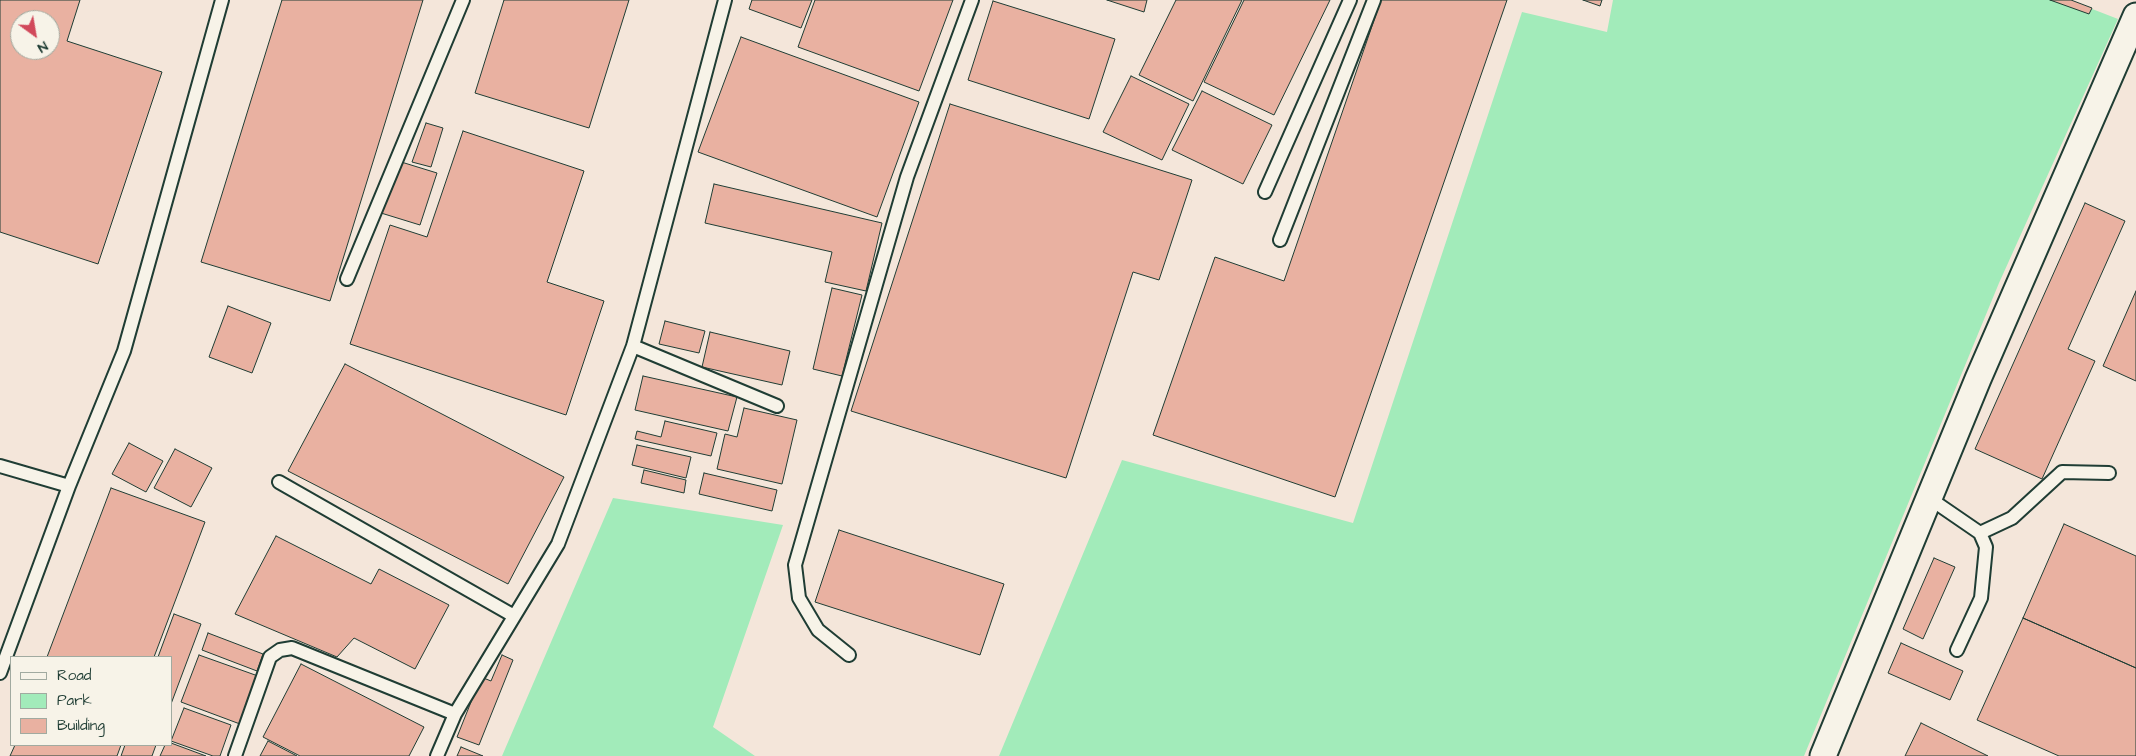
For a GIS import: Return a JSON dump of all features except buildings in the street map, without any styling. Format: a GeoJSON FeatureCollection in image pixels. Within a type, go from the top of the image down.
{"type":"FeatureCollection","features":[{"type":"Feature","properties":{"kind":"street"},"geometry":{"type":"LineString","coordinates":[[1823,756],[1982,370],[2136,16]]}},
{"type":"Feature","properties":{"kind":"lane"},"geometry":{"type":"LineString","coordinates":[[0,673],[69,486],[124,351],[222,0]]}},
{"type":"Feature","properties":{"kind":"lane"},"geometry":{"type":"LineString","coordinates":[[347,279],[463,0]]}},
{"type":"Feature","properties":{"kind":"lane"},"geometry":{"type":"LineString","coordinates":[[437,756],[455,714],[558,544],[633,346],[725,0]]}},
{"type":"Feature","properties":{"kind":"lane"},"geometry":{"type":"LineString","coordinates":[[849,656],[818,630],[800,598],[795,565],[907,177],[972,0]]}},
{"type":"Feature","properties":{"kind":"lane"},"geometry":{"type":"LineString","coordinates":[[1266,192],[1350,0]]}},
{"type":"Feature","properties":{"kind":"lane"},"geometry":{"type":"LineString","coordinates":[[1280,240],[1374,0]]}},
{"type":"Feature","properties":{"kind":"lane"},"geometry":{"type":"LineString","coordinates":[[633,346],[777,406]]}},
{"type":"Feature","properties":{"kind":"lane"},"geometry":{"type":"LineString","coordinates":[[0,466],[69,486]]}},
{"type":"Feature","properties":{"kind":"lane"},"geometry":{"type":"LineString","coordinates":[[1980,533],[2012,518],[2062,472],[2109,473]]}},
{"type":"Feature","properties":{"kind":"lane"},"geometry":{"type":"LineString","coordinates":[[279,482],[514,616]]}},
{"type":"Feature","properties":{"kind":"lane"},"geometry":{"type":"LineString","coordinates":[[1929,498],[1980,533],[1986,547],[1981,598],[1957,650]]}},
{"type":"Feature","properties":{"kind":"lane"},"geometry":{"type":"LineString","coordinates":[[235,756],[270,657],[280,650],[292,648],[455,714]]}},
{"type":"Feature","properties":{"kind":"green space"},"geometry":{"type":"Polygon","coordinates":[[[1613,0],[2069,0],[2118,19],[1999,283],[1804,756],[999,756],[1122,460],[1353,523],[1522,12],[1607,32],[1613,0]]]}},
{"type":"Feature","properties":{"kind":"green space"},"geometry":{"type":"Polygon","coordinates":[[[613,498],[783,525],[713,727],[755,756],[502,756],[613,498]]]}}]}
